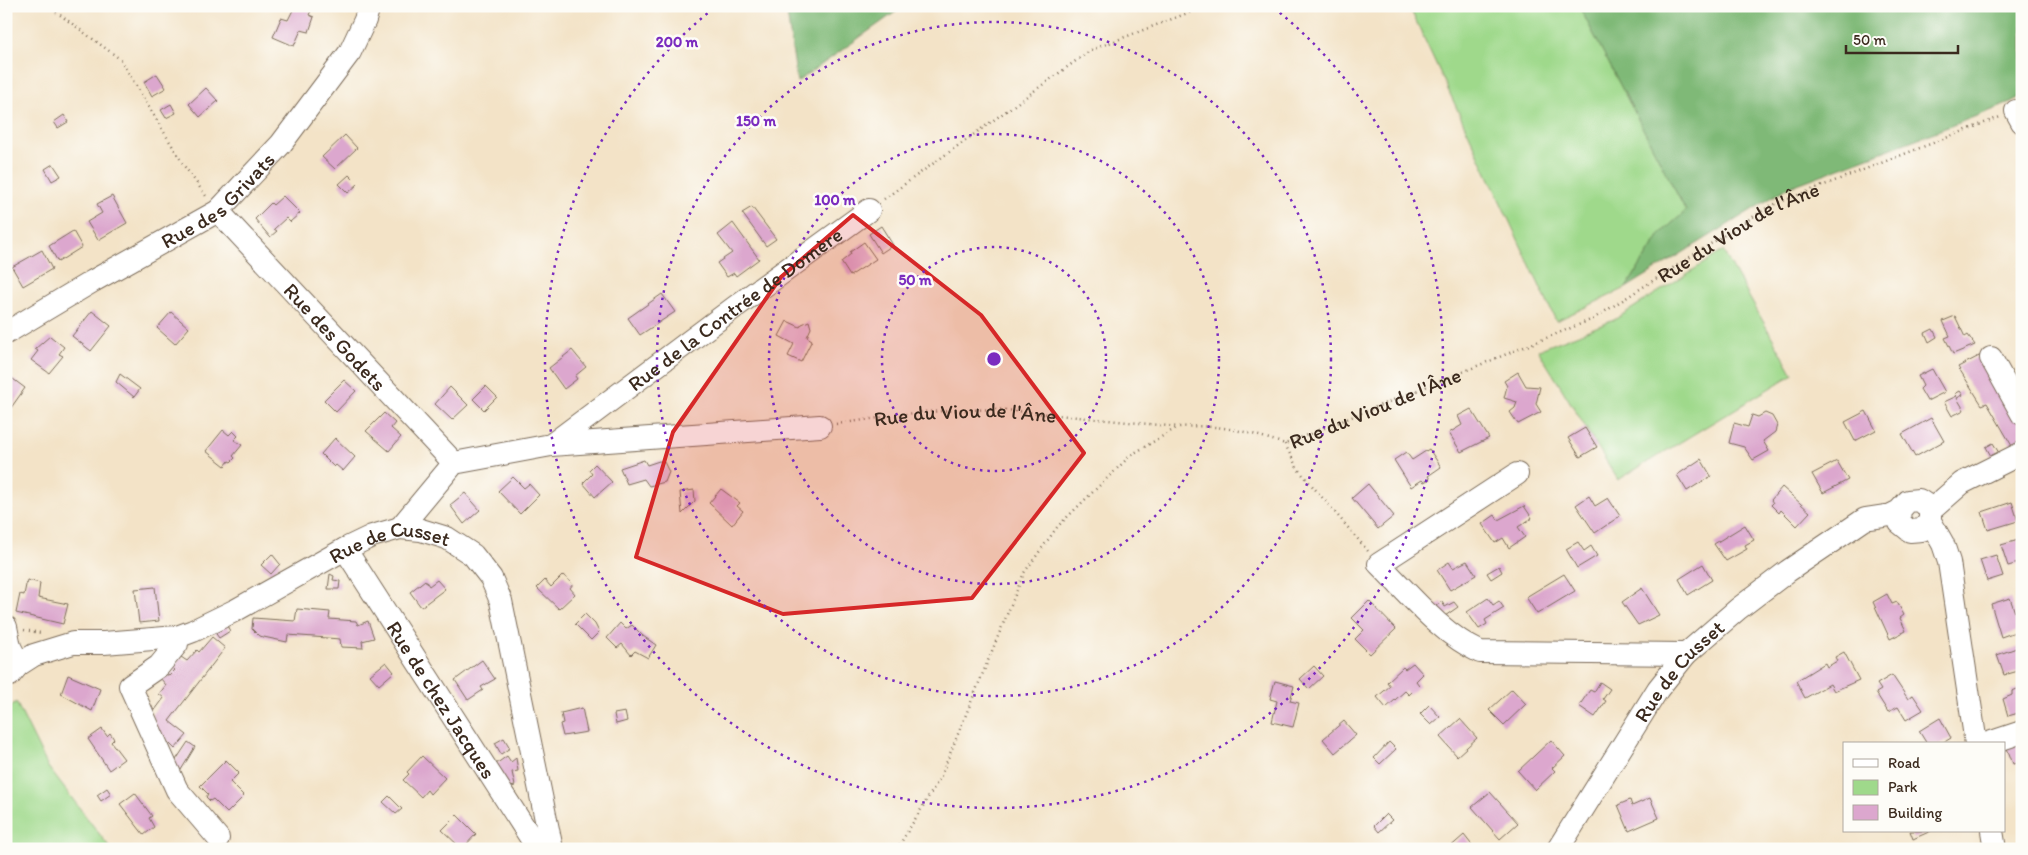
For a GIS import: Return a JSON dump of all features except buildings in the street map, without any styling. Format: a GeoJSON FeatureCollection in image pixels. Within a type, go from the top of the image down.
{"type":"FeatureCollection","features":[{"type":"Feature","properties":{"kind":"street","name":"Rue des Grivats"},"geometry":{"type":"LineString","coordinates":[[6,333],[93,281],[218,211],[280,144],[350,52],[370,6]]}},
{"type":"Feature","properties":{"kind":"street","name":"Rue de la Contrée de Domère"},"geometry":{"type":"LineString","coordinates":[[454,463],[551,445],[735,306],[869,210]]}},
{"type":"Feature","properties":{"kind":"street","name":"Rue des Godets"},"geometry":{"type":"LineString","coordinates":[[218,211],[454,463]]}},
{"type":"Feature","properties":{"kind":"street"},"geometry":{"type":"LineString","coordinates":[[1992,358],[2022,414]]}},
{"type":"Feature","properties":{"kind":"street"},"geometry":{"type":"LineString","coordinates":[[551,445],[820,426]]}},
{"type":"Feature","properties":{"kind":"street","name":"Rue de Cusset"},"geometry":{"type":"LineString","coordinates":[[1558,849],[1658,690],[1686,654],[1738,609],[1865,519],[1891,515],[1915,517],[1962,483],[2022,454]]}},
{"type":"Feature","properties":{"kind":"street"},"geometry":{"type":"LineString","coordinates":[[400,528],[454,463]]}},
{"type":"Feature","properties":{"kind":"street"},"geometry":{"type":"LineString","coordinates":[[1517,474],[1378,564],[1439,624],[1467,646],[1480,652],[1686,654]]}},
{"type":"Feature","properties":{"kind":"street"},"geometry":{"type":"LineString","coordinates":[[1915,517],[1950,578],[1976,742]]}},
{"type":"Feature","properties":{"kind":"street","name":"Rue de Cusset"},"geometry":{"type":"LineString","coordinates":[[11,677],[104,643],[177,637],[236,610],[372,536],[400,528],[421,530],[447,538],[473,555],[491,578],[501,602],[552,849]]}},
{"type":"Feature","properties":{"kind":"street","name":"Rue de chez Jacques"},"geometry":{"type":"LineString","coordinates":[[345,549],[538,849]]}},
{"type":"Feature","properties":{"kind":"street"},"geometry":{"type":"LineString","coordinates":[[6,627],[10,647],[11,677]]}},
{"type":"Feature","properties":{"kind":"street"},"geometry":{"type":"LineString","coordinates":[[177,637],[177,644],[159,666],[130,686],[177,790],[218,838]]}},
{"type":"Feature","properties":{"kind":"street"},"geometry":{"type":"LineString","coordinates":[[1992,742],[2022,732]]}},
{"type":"Feature","properties":{"kind":"street"},"geometry":{"type":"LineString","coordinates":[[1992,832],[1995,849]]}},
{"type":"Feature","properties":{"kind":"path"},"geometry":{"type":"LineString","coordinates":[[48,6],[120,59],[185,167],[218,211]]}},
{"type":"Feature","properties":{"kind":"path"},"geometry":{"type":"LineString","coordinates":[[869,210],[1092,50],[1206,6]]}},
{"type":"Feature","properties":{"kind":"path","name":"Rue du Viou de l'Âne"},"geometry":{"type":"LineString","coordinates":[[820,426],[920,412],[996,409],[1179,427],[1208,425],[1242,430],[1285,444],[1593,319],[1770,206],[2019,117]]}},
{"type":"Feature","properties":{"kind":"path"},"geometry":{"type":"LineString","coordinates":[[897,849],[940,778],[1024,573],[1058,526],[1131,455],[1179,427]]}},
{"type":"Feature","properties":{"kind":"path"},"geometry":{"type":"LineString","coordinates":[[1285,444],[1297,468],[1378,564]]}},
{"type":"Feature","properties":{"kind":"highlighted area"},"geometry":{"type":"Polygon","coordinates":[[[853,215],[981,315],[1084,453],[972,598],[783,614],[636,557],[673,432],[781,277],[853,215]]]}},
{"type":"Feature","properties":{"kind":"green space"},"geometry":{"type":"Polygon","coordinates":[[[786,6],[904,6],[797,82],[786,6]]]}},
{"type":"Feature","properties":{"kind":"green space"},"geometry":{"type":"Polygon","coordinates":[[[1409,6],[1579,6],[1686,211],[1661,233],[1626,288],[1556,321],[1409,6]]]}},
{"type":"Feature","properties":{"kind":"green space"},"geometry":{"type":"Polygon","coordinates":[[[1579,6],[2022,6],[2022,96],[2003,106],[1787,188],[1626,288],[1661,233],[1686,211],[1579,6]]]}},
{"type":"Feature","properties":{"kind":"green space"},"geometry":{"type":"Polygon","coordinates":[[[1723,251],[1793,374],[1618,480],[1538,350],[1614,320],[1723,251]]]}},
{"type":"Feature","properties":{"kind":"green space"},"geometry":{"type":"Polygon","coordinates":[[[16,702],[48,767],[111,849],[6,849],[6,710],[16,702]]]}}]}
